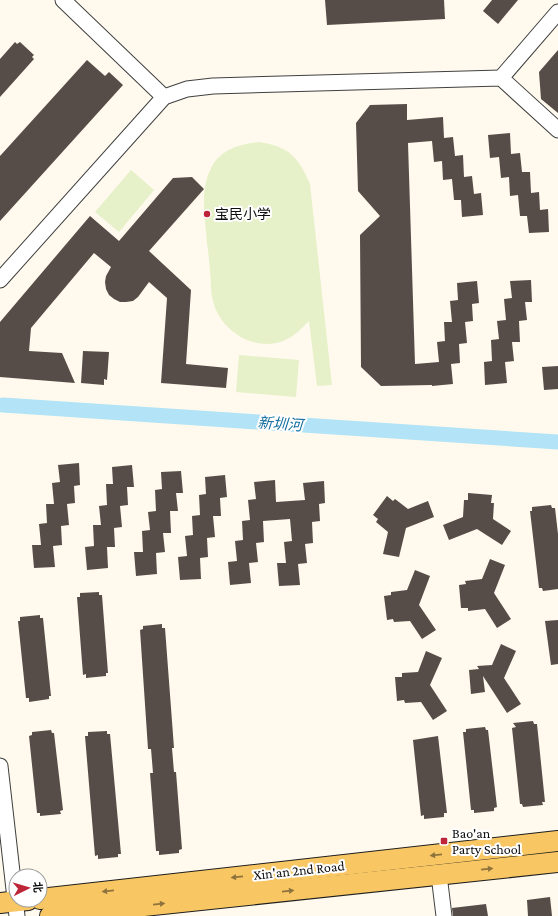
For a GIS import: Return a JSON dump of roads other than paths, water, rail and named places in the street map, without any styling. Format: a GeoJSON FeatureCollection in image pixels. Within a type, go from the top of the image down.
{"type":"FeatureCollection","features":[{"type":"Feature","properties":{"kind":"main road","name":"Xin'an 2nd Road"},"geometry":{"type":"LineString","coordinates":[[48,898],[558,841]]}},
{"type":"Feature","properties":{"kind":"main road","name":"Xin'an 2nd Road"},"geometry":{"type":"LineString","coordinates":[[50,916],[558,862]]}},
{"type":"Feature","properties":{"kind":"street"},"geometry":{"type":"LineString","coordinates":[[63,0],[164,97]]}},
{"type":"Feature","properties":{"kind":"street"},"geometry":{"type":"LineString","coordinates":[[501,78],[558,12]]}},
{"type":"Feature","properties":{"kind":"street"},"geometry":{"type":"LineString","coordinates":[[0,280],[164,97],[187,90],[213,86],[501,78],[558,130]]}},
{"type":"Feature","properties":{"kind":"street"},"geometry":{"type":"LineString","coordinates":[[0,766],[11,868]]}},
{"type":"Feature","properties":{"kind":"street"},"geometry":{"type":"LineString","coordinates":[[439,874],[444,916]]}},
{"type":"Feature","properties":{"kind":"waterway","name":"新圳河"},"geometry":{"type":"LineString","coordinates":[[3,405],[558,442]]}},
{"type":"Feature","properties":{"kind":"place","name":"宝民小学"},"geometry":{"type":"Point","coordinates":[207,214]}},
{"type":"Feature","properties":{"kind":"place","name":"Bao'an Party School"},"geometry":{"type":"Point","coordinates":[444,841]}}]}
